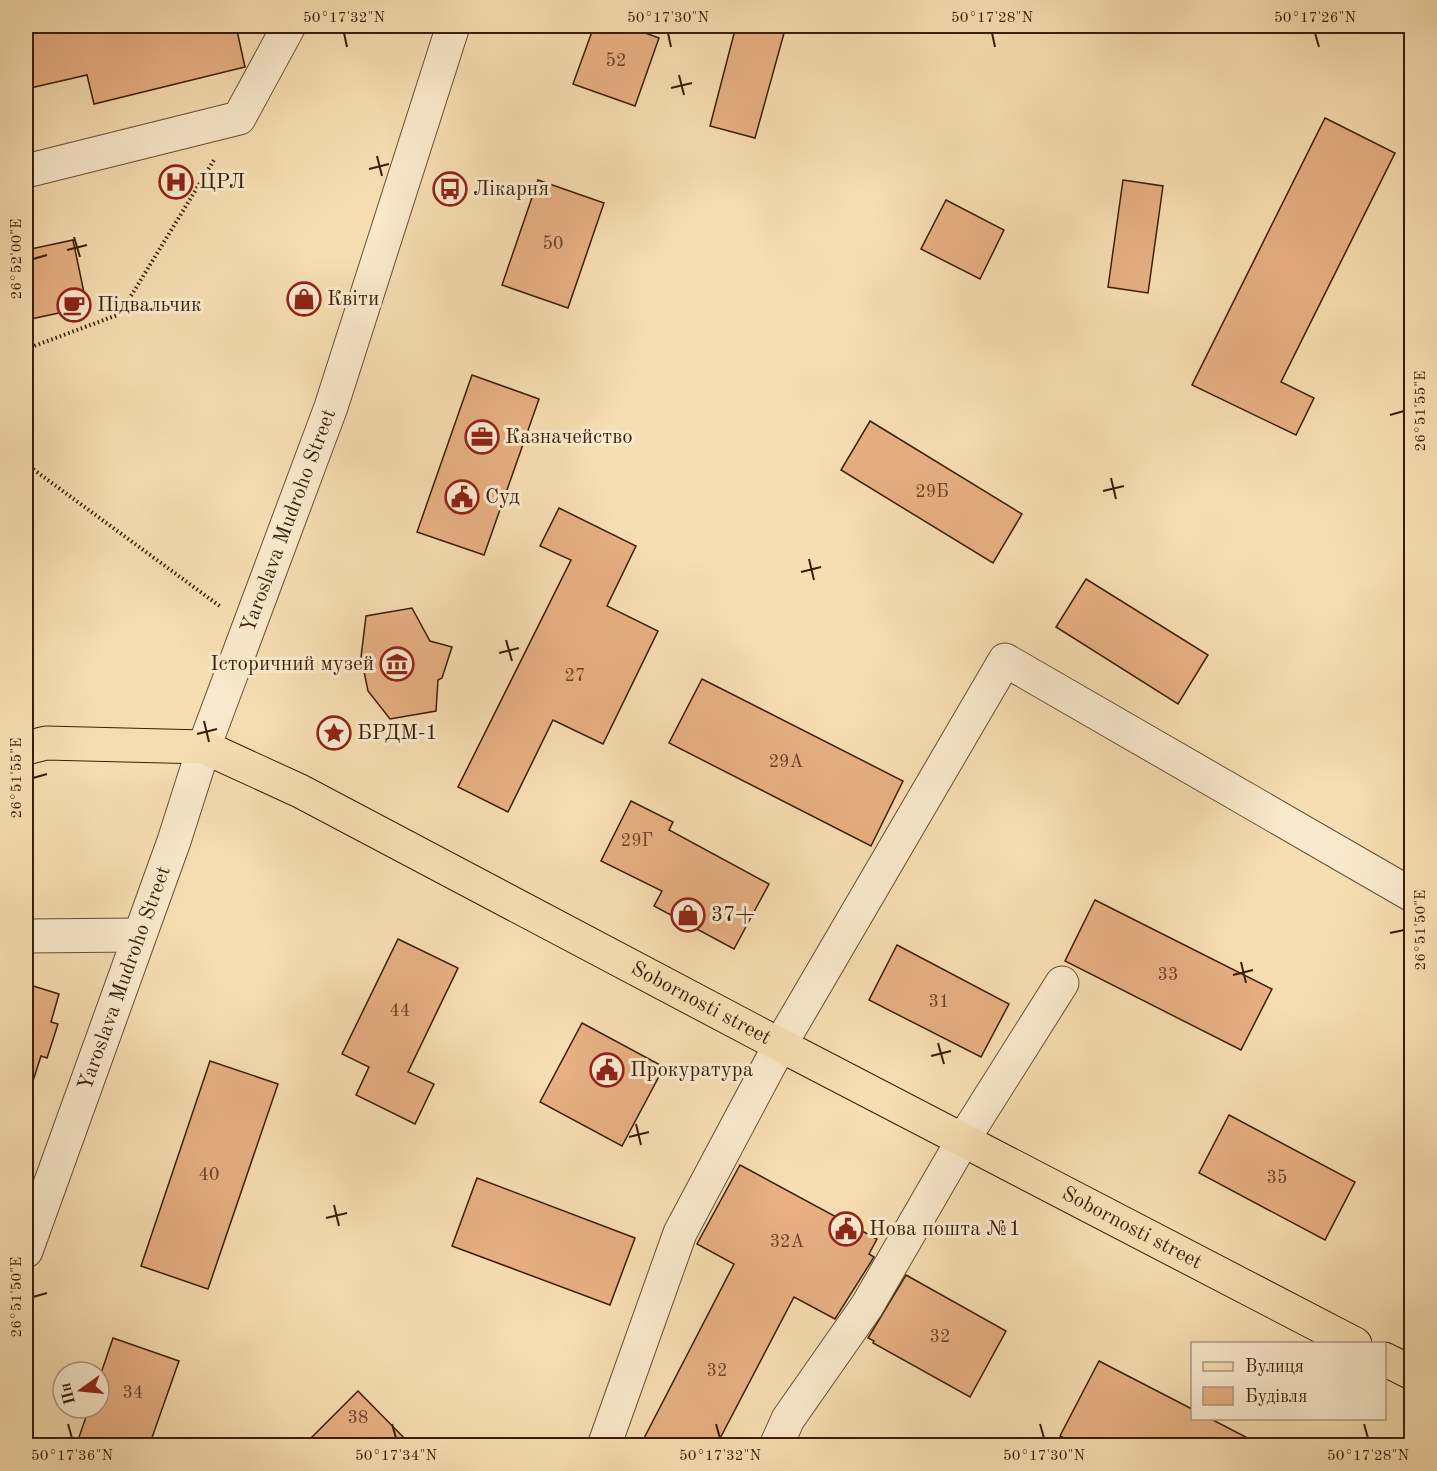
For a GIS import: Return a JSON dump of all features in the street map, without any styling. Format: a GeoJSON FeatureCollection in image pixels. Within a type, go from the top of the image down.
{"type":"FeatureCollection","features":[{"type":"Feature","properties":{"kind":"main road","name":"Sobornosti street"},"geometry":{"type":"LineString","coordinates":[[26,748],[46,743],[204,747],[300,791],[780,1045],[1351,1342]]}},
{"type":"Feature","properties":{"kind":"main road"},"geometry":{"type":"LineString","coordinates":[[1386,1360],[1412,1373]]}},
{"type":"Feature","properties":{"kind":"street"},"geometry":{"type":"LineString","coordinates":[[26,171],[239,118],[289,26]]}},
{"type":"Feature","properties":{"kind":"street","name":"Yaroslava Mudroho Street"},"geometry":{"type":"LineString","coordinates":[[26,1251],[174,842],[204,747],[331,407],[453,26]]}},
{"type":"Feature","properties":{"kind":"street"},"geometry":{"type":"LineString","coordinates":[[604,1446],[680,1233],[780,1045],[1005,660],[1412,895]]}},
{"type":"Feature","properties":{"kind":"street"},"geometry":{"type":"LineString","coordinates":[[26,936],[139,935]]}},
{"type":"Feature","properties":{"kind":"street"},"geometry":{"type":"LineString","coordinates":[[776,1446],[788,1419],[867,1306],[963,1140],[1062,982]]}},
{"type":"Feature","properties":{"kind":"path"},"geometry":{"type":"LineString","coordinates":[[26,349],[120,314],[239,118]]}},
{"type":"Feature","properties":{"kind":"path"},"geometry":{"type":"LineString","coordinates":[[26,464],[248,626]]}},
{"type":"Feature","properties":{"kind":"building"},"geometry":{"type":"Polygon","coordinates":[[[26,26],[236,26],[245,67],[94,104],[87,75],[26,89],[26,26]]]}},
{"type":"Feature","properties":{"kind":"building"},"geometry":{"type":"Polygon","coordinates":[[[594,26],[626,26],[659,38],[635,106],[573,84],[594,26]]]}},
{"type":"Feature","properties":{"kind":"building"},"geometry":{"type":"Polygon","coordinates":[[[736,26],[786,26],[755,138],[710,126],[736,26]]]}},
{"type":"Feature","properties":{"kind":"building"},"geometry":{"type":"Polygon","coordinates":[[[1325,118],[1395,153],[1281,382],[1314,398],[1296,435],[1192,385],[1325,118]]]}},
{"type":"Feature","properties":{"kind":"building"},"geometry":{"type":"Polygon","coordinates":[[[538,180],[604,203],[568,308],[502,285],[538,180]]]}},
{"type":"Feature","properties":{"kind":"building"},"geometry":{"type":"Polygon","coordinates":[[[1123,180],[1163,186],[1148,293],[1108,287],[1123,180]]]}},
{"type":"Feature","properties":{"kind":"building"},"geometry":{"type":"Polygon","coordinates":[[[946,200],[1004,230],[980,279],[921,249],[946,200]]]}},
{"type":"Feature","properties":{"kind":"building"},"geometry":{"type":"Polygon","coordinates":[[[73,240],[87,307],[26,320],[26,250],[73,240]]]}},
{"type":"Feature","properties":{"kind":"building"},"geometry":{"type":"Polygon","coordinates":[[[472,375],[539,399],[484,555],[417,532],[472,375]]]}},
{"type":"Feature","properties":{"kind":"building"},"geometry":{"type":"Polygon","coordinates":[[[870,421],[1022,514],[993,563],[841,470],[870,421]]]}},
{"type":"Feature","properties":{"kind":"building"},"geometry":{"type":"Polygon","coordinates":[[[559,508],[636,546],[607,606],[658,631],[603,744],[553,720],[508,812],[458,787],[571,560],[540,546],[559,508]]]}},
{"type":"Feature","properties":{"kind":"building"},"geometry":{"type":"Polygon","coordinates":[[[1086,579],[1208,655],[1178,704],[1056,627],[1086,579]]]}},
{"type":"Feature","properties":{"kind":"building"},"geometry":{"type":"Polygon","coordinates":[[[412,608],[430,641],[452,647],[442,678],[438,680],[436,711],[390,719],[368,691],[361,657],[366,616],[412,608]]]}},
{"type":"Feature","properties":{"kind":"building"},"geometry":{"type":"Polygon","coordinates":[[[702,679],[903,781],[871,846],[669,743],[702,679]]]}},
{"type":"Feature","properties":{"kind":"building"},"geometry":{"type":"Polygon","coordinates":[[[631,801],[673,822],[669,830],[769,884],[734,949],[654,906],[662,891],[601,861],[631,801]]]}},
{"type":"Feature","properties":{"kind":"building"},"geometry":{"type":"Polygon","coordinates":[[[1095,900],[1272,989],[1241,1050],[1065,961],[1095,900]]]}},
{"type":"Feature","properties":{"kind":"building"},"geometry":{"type":"Polygon","coordinates":[[[398,939],[458,968],[408,1072],[434,1084],[415,1124],[356,1095],[369,1067],[342,1054],[398,939]]]}},
{"type":"Feature","properties":{"kind":"building"},"geometry":{"type":"Polygon","coordinates":[[[897,945],[1009,1004],[981,1057],[869,1000],[897,945]]]}},
{"type":"Feature","properties":{"kind":"building"},"geometry":{"type":"Polygon","coordinates":[[[30,985],[59,994],[51,1022],[58,1024],[47,1058],[41,1056],[32,1084],[26,1083],[26,1000],[30,985]]]}},
{"type":"Feature","properties":{"kind":"building"},"geometry":{"type":"Polygon","coordinates":[[[582,1023],[664,1067],[622,1146],[540,1102],[582,1023]]]}},
{"type":"Feature","properties":{"kind":"building"},"geometry":{"type":"Polygon","coordinates":[[[210,1061],[278,1084],[208,1289],[141,1266],[210,1061]]]}},
{"type":"Feature","properties":{"kind":"building"},"geometry":{"type":"Polygon","coordinates":[[[1229,1115],[1355,1182],[1325,1240],[1199,1173],[1229,1115]]]}},
{"type":"Feature","properties":{"kind":"building"},"geometry":{"type":"Polygon","coordinates":[[[740,1165],[877,1239],[869,1254],[874,1257],[835,1319],[794,1297],[716,1446],[640,1446],[734,1264],[697,1244],[740,1165]]]}},
{"type":"Feature","properties":{"kind":"building"},"geometry":{"type":"Polygon","coordinates":[[[477,1178],[635,1238],[610,1305],[452,1246],[477,1178]]]}},
{"type":"Feature","properties":{"kind":"building"},"geometry":{"type":"Polygon","coordinates":[[[906,1275],[1006,1331],[970,1397],[873,1343],[874,1341],[868,1338],[906,1275]]]}},
{"type":"Feature","properties":{"kind":"building"},"geometry":{"type":"Polygon","coordinates":[[[113,1338],[179,1361],[149,1446],[76,1446],[85,1420],[111,1420],[111,1360],[105,1360],[113,1338]]]}},
{"type":"Feature","properties":{"kind":"building"},"geometry":{"type":"Polygon","coordinates":[[[1099,1361],[1191,1408],[1191,1420],[1213,1420],[1263,1446],[1079,1446],[1060,1436],[1099,1361]]]}},
{"type":"Feature","properties":{"kind":"building"},"geometry":{"type":"Polygon","coordinates":[[[358,1391],[412,1446],[303,1446],[358,1391]]]}},
{"type":"Feature","properties":{"kind":"place","name":"ЦРЛ"},"geometry":{"type":"Point","coordinates":[176,182]}},
{"type":"Feature","properties":{"kind":"place","name":"Лікарня"},"geometry":{"type":"Point","coordinates":[450,189]}},
{"type":"Feature","properties":{"kind":"place","name":"Квіти"},"geometry":{"type":"Point","coordinates":[304,299]}},
{"type":"Feature","properties":{"kind":"place","name":"Підвальчик"},"geometry":{"type":"Point","coordinates":[74,305]}},
{"type":"Feature","properties":{"kind":"place","name":"Казначейство"},"geometry":{"type":"Point","coordinates":[482,437]}},
{"type":"Feature","properties":{"kind":"place","name":"Суд"},"geometry":{"type":"Point","coordinates":[462,497]}},
{"type":"Feature","properties":{"kind":"place","name":"Історичний музей"},"geometry":{"type":"Point","coordinates":[397,664]}},
{"type":"Feature","properties":{"kind":"place","name":"БРДМ-1"},"geometry":{"type":"Point","coordinates":[334,733]}},
{"type":"Feature","properties":{"kind":"place","name":"37+"},"geometry":{"type":"Point","coordinates":[688,915]}},
{"type":"Feature","properties":{"kind":"place","name":"Прокуратура"},"geometry":{"type":"Point","coordinates":[607,1070]}},
{"type":"Feature","properties":{"kind":"place","name":"Нова пошта №1"},"geometry":{"type":"Point","coordinates":[846,1229]}}]}
